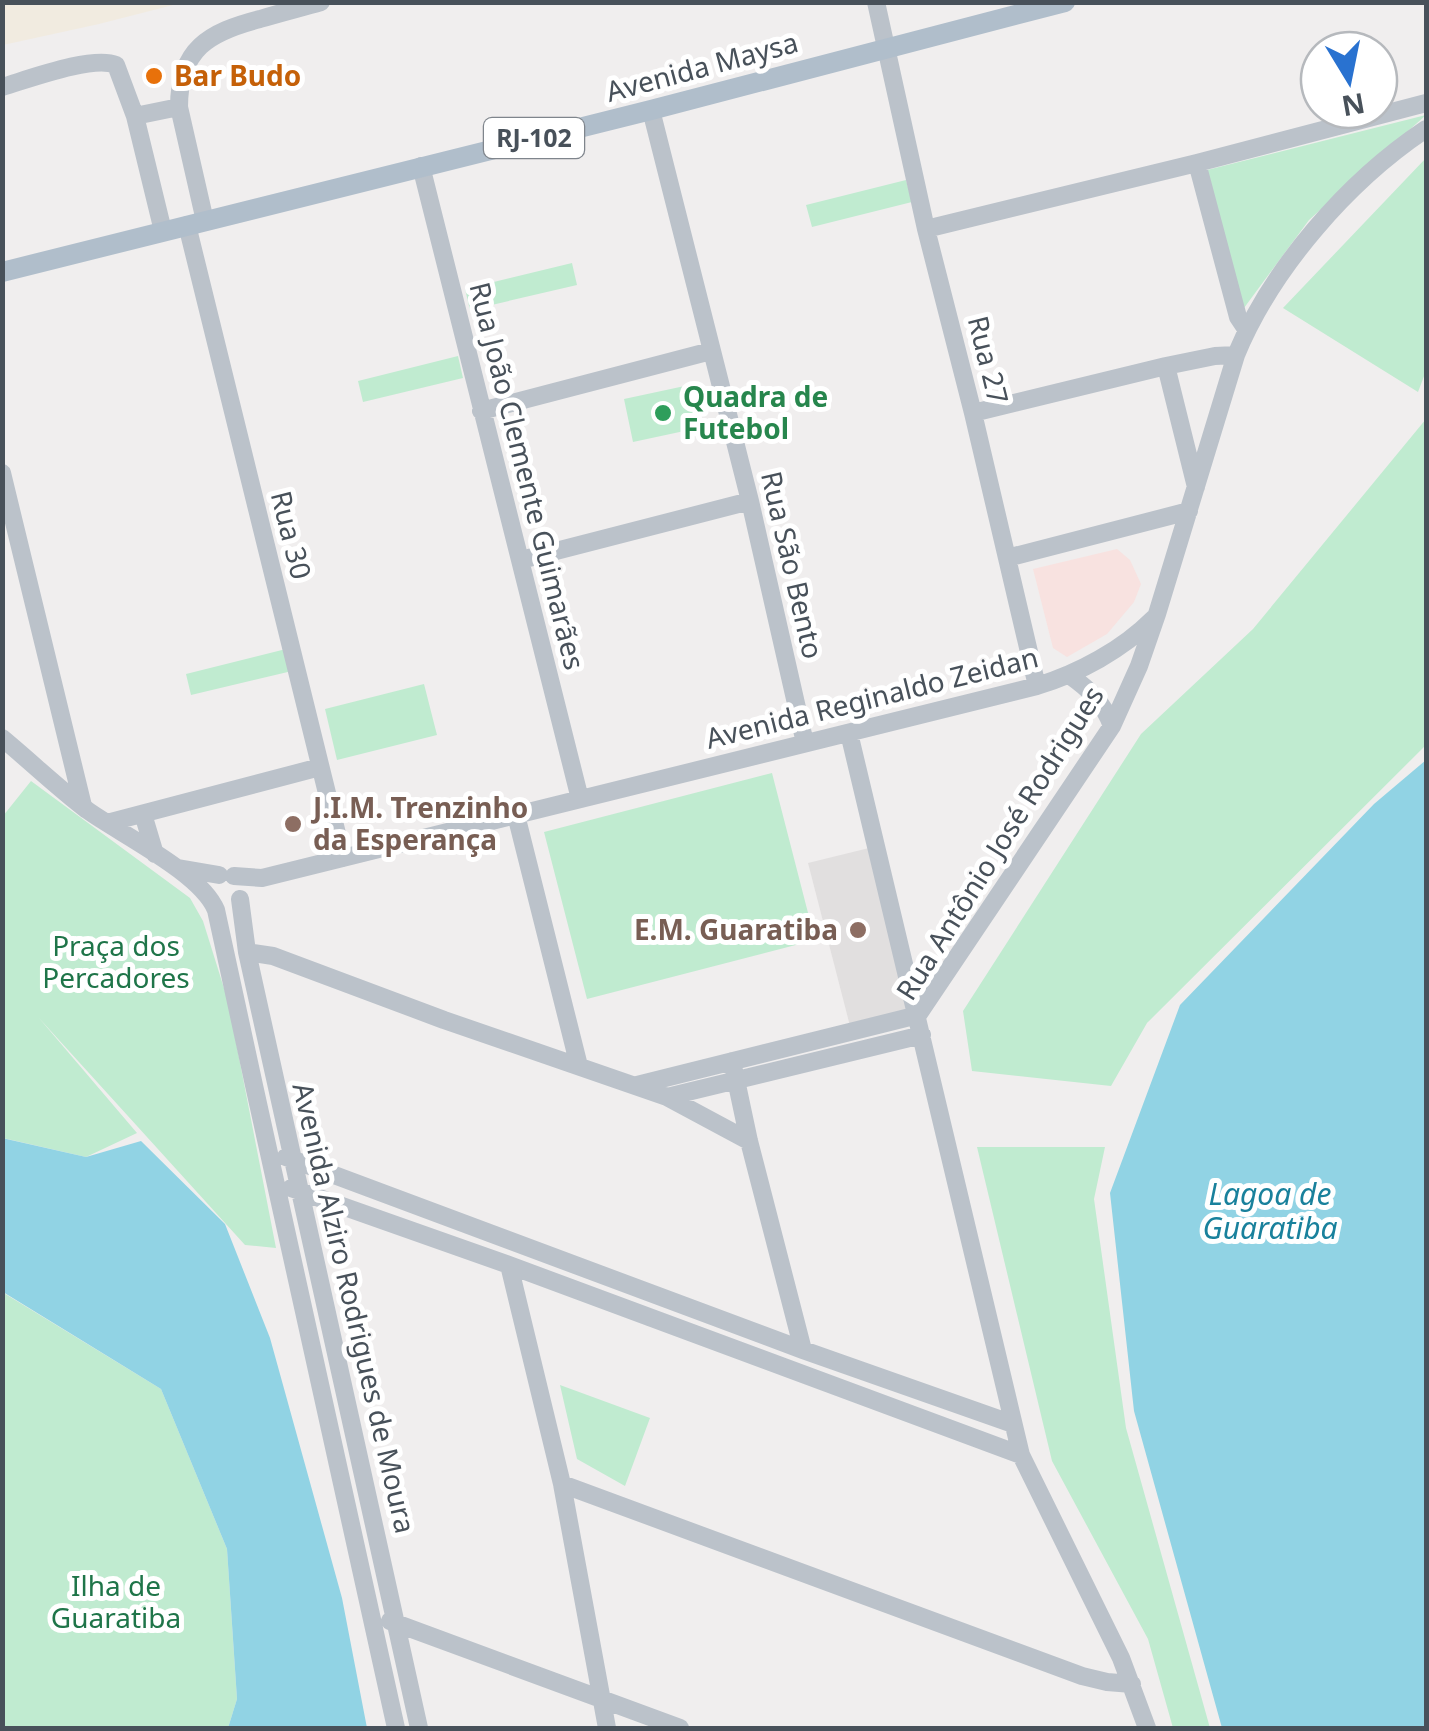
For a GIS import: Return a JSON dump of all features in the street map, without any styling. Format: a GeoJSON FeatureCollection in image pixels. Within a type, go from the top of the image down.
{"type":"FeatureCollection","features":[{"type":"Feature","properties":{"kind":"main road","name":"Avenida Maysa"},"geometry":{"type":"LineString","coordinates":[[2,272],[651,110],[1032,7],[1065,2]]}},
{"type":"Feature","properties":{"kind":"street"},"geometry":{"type":"LineString","coordinates":[[135,116],[179,107],[182,80],[194,51],[206,40],[235,25],[321,2]]}},
{"type":"Feature","properties":{"kind":"street","name":"Rua 27"},"geometry":{"type":"LineString","coordinates":[[876,2],[926,229],[1037,686]]}},
{"type":"Feature","properties":{"kind":"street"},"geometry":{"type":"LineString","coordinates":[[2,86],[93,62],[116,66],[135,116],[164,231]]}},
{"type":"Feature","properties":{"kind":"street"},"geometry":{"type":"LineString","coordinates":[[926,229],[1426,102]]}},
{"type":"Feature","properties":{"kind":"street","name":"Rua 30"},"geometry":{"type":"LineString","coordinates":[[179,107],[196,223],[343,858]]}},
{"type":"Feature","properties":{"kind":"street","name":"Rua São Bento"},"geometry":{"type":"LineString","coordinates":[[651,110],[750,501],[805,743]]}},
{"type":"Feature","properties":{"kind":"street"},"geometry":{"type":"LineString","coordinates":[[1158,614],[1246,330],[1274,285],[1326,219],[1379,166],[1426,129]]}},
{"type":"Feature","properties":{"kind":"street"},"geometry":{"type":"LineString","coordinates":[[1197,163],[1238,317],[1246,330]]}},
{"type":"Feature","properties":{"kind":"street","name":"Rua João Clemente Guimarães"},"geometry":{"type":"LineString","coordinates":[[421,166],[580,799]]}},
{"type":"Feature","properties":{"kind":"street"},"geometry":{"type":"LineString","coordinates":[[481,412],[712,351]]}},
{"type":"Feature","properties":{"kind":"street"},"geometry":{"type":"LineString","coordinates":[[973,413],[1166,366],[1236,355]]}},
{"type":"Feature","properties":{"kind":"street"},"geometry":{"type":"LineString","coordinates":[[1166,366],[1196,487]]}},
{"type":"Feature","properties":{"kind":"street"},"geometry":{"type":"LineString","coordinates":[[2,473],[83,806]]}},
{"type":"Feature","properties":{"kind":"street"},"geometry":{"type":"LineString","coordinates":[[521,560],[750,501]]}},
{"type":"Feature","properties":{"kind":"street"},"geometry":{"type":"LineString","coordinates":[[1007,558],[1188,511]]}},
{"type":"Feature","properties":{"kind":"street","name":"Avenida Reginaldo Zeidan"},"geometry":{"type":"LineString","coordinates":[[178,868],[262,878],[1037,686],[1116,648],[1158,614]]}},
{"type":"Feature","properties":{"kind":"street","name":"Rua Antônio José Rodrigues"},"geometry":{"type":"LineString","coordinates":[[1147,1728],[1121,1658],[1021,1455],[918,1015],[1112,726],[1158,614]]}},
{"type":"Feature","properties":{"kind":"street"},"geometry":{"type":"LineString","coordinates":[[1068,674],[1094,695],[1112,726]]}},
{"type":"Feature","properties":{"kind":"street"},"geometry":{"type":"LineString","coordinates":[[635,1086],[918,1015],[849,732]]}},
{"type":"Feature","properties":{"kind":"street","name":"Avenida Reginaldo Zeidan"},"geometry":{"type":"LineString","coordinates":[[2,738],[83,806],[178,868],[211,898]]}},
{"type":"Feature","properties":{"kind":"street"},"geometry":{"type":"LineString","coordinates":[[106,823],[320,767]]}},
{"type":"Feature","properties":{"kind":"street"},"geometry":{"type":"LineString","coordinates":[[143,814],[154,854]]}},
{"type":"Feature","properties":{"kind":"street"},"geometry":{"type":"LineString","coordinates":[[516,815],[579,1066]]}},
{"type":"Feature","properties":{"kind":"street"},"geometry":{"type":"LineString","coordinates":[[227,876],[242,884],[242,897],[228,908],[211,898],[211,883],[227,876]]}},
{"type":"Feature","properties":{"kind":"street","name":"Avenida Reginaldo Zeidan"},"geometry":{"type":"LineString","coordinates":[[242,897],[262,878]]}},
{"type":"Feature","properties":{"kind":"street","name":"Avenida Alziro Rodrigues de Moura"},"geometry":{"type":"LineString","coordinates":[[242,897],[249,961],[419,1728]]}},
{"type":"Feature","properties":{"kind":"street","name":"Avenida Alziro Rodrigues de Moura"},"geometry":{"type":"LineString","coordinates":[[211,898],[396,1728]]}},
{"type":"Feature","properties":{"kind":"street"},"geometry":{"type":"LineString","coordinates":[[229,974],[249,961],[273,956],[666,1097],[749,1140]]}},
{"type":"Feature","properties":{"kind":"street"},"geometry":{"type":"LineString","coordinates":[[666,1097],[922,1035]]}},
{"type":"Feature","properties":{"kind":"street"},"geometry":{"type":"LineString","coordinates":[[732,1061],[803,1350]]}},
{"type":"Feature","properties":{"kind":"street"},"geometry":{"type":"LineString","coordinates":[[270,1151],[1013,1424]]}},
{"type":"Feature","properties":{"kind":"street"},"geometry":{"type":"LineString","coordinates":[[276,1184],[509,1265],[1021,1455]]}},
{"type":"Feature","properties":{"kind":"street"},"geometry":{"type":"LineString","coordinates":[[286,1234],[310,1236]]}},
{"type":"Feature","properties":{"kind":"street"},"geometry":{"type":"LineString","coordinates":[[509,1265],[562,1484],[607,1728]]}},
{"type":"Feature","properties":{"kind":"street"},"geometry":{"type":"LineString","coordinates":[[562,1484],[1082,1676],[1132,1684]]}},
{"type":"Feature","properties":{"kind":"street"},"geometry":{"type":"LineString","coordinates":[[371,1615],[680,1728]]}},
{"type":"Feature","properties":{"kind":"shaded area"},"geometry":{"type":"Polygon","coordinates":[[[1117,549],[1130,560],[1141,584],[1134,602],[1107,634],[1067,657],[1053,648],[1033,569],[1117,549]]]}},
{"type":"Feature","properties":{"kind":"shaded area"},"geometry":{"type":"Polygon","coordinates":[[[869,848],[911,1011],[850,1026],[808,863],[869,848]]]}},
{"type":"Feature","properties":{"kind":"green space"},"geometry":{"type":"Polygon","coordinates":[[[1426,115],[1309,220],[1244,308],[1207,170],[1366,130],[1399,130],[1399,122],[1426,115]]]}},
{"type":"Feature","properties":{"kind":"green space"},"geometry":{"type":"Polygon","coordinates":[[[1426,158],[1426,371],[1418,392],[1283,308],[1426,158]]]}},
{"type":"Feature","properties":{"kind":"green space"},"geometry":{"type":"Polygon","coordinates":[[[906,180],[912,202],[812,227],[806,205],[906,180]]]}},
{"type":"Feature","properties":{"kind":"green space"},"geometry":{"type":"Polygon","coordinates":[[[572,263],[577,285],[470,310],[465,289],[572,263]]]}},
{"type":"Feature","properties":{"kind":"green space"},"geometry":{"type":"Polygon","coordinates":[[[458,356],[463,378],[363,402],[358,381],[458,356]]]}},
{"type":"Feature","properties":{"kind":"green space","name":"Quadra de Futebol"},"geometry":{"type":"Polygon","coordinates":[[[694,384],[703,427],[633,442],[624,399],[694,384]]]}},
{"type":"Feature","properties":{"kind":"green space"},"geometry":{"type":"Polygon","coordinates":[[[1426,419],[1426,745],[1147,1023],[1111,1086],[972,1071],[963,1011],[1141,734],[1253,629],[1426,419]]]}},
{"type":"Feature","properties":{"kind":"green space"},"geometry":{"type":"Polygon","coordinates":[[[286,649],[292,671],[191,695],[186,674],[286,649]]]}},
{"type":"Feature","properties":{"kind":"green space"},"geometry":{"type":"Polygon","coordinates":[[[424,684],[437,735],[337,760],[325,709],[424,684]]]}},
{"type":"Feature","properties":{"kind":"green space"},"geometry":{"type":"Polygon","coordinates":[[[772,773],[815,940],[587,999],[544,832],[772,773]]]}},
{"type":"Feature","properties":{"kind":"green space","name":"Praça dos Percadores"},"geometry":{"type":"Polygon","coordinates":[[[31,781],[190,898],[203,921],[228,1001],[276,1248],[245,1245],[39,1018],[137,1133],[86,1157],[3,1138],[3,816],[31,781]]]}},
{"type":"Feature","properties":{"kind":"green space"},"geometry":{"type":"Polygon","coordinates":[[[977,1147],[1105,1147],[1094,1199],[1126,1428],[1210,1728],[1173,1728],[1148,1639],[1052,1461],[977,1147]]]}},
{"type":"Feature","properties":{"kind":"green space","name":"Ilha de Guaratiba"},"geometry":{"type":"Polygon","coordinates":[[[2,1292],[161,1389],[227,1549],[237,1699],[228,1728],[3,1728],[2,1292]]]}},
{"type":"Feature","properties":{"kind":"green space"},"geometry":{"type":"Polygon","coordinates":[[[560,1385],[650,1418],[625,1486],[577,1459],[560,1385]]]}},
{"type":"Feature","properties":{"kind":"sand"},"geometry":{"type":"Polygon","coordinates":[[[3,2],[181,3],[3,45],[3,2]]]}},
{"type":"Feature","properties":{"kind":"water","name":"Lagoa de Guaratiba"},"geometry":{"type":"Polygon","coordinates":[[[1426,760],[1426,1728],[1222,1728],[1134,1411],[1110,1193],[1180,1005],[1374,804],[1426,760]]]}},
{"type":"Feature","properties":{"kind":"water"},"geometry":{"type":"Polygon","coordinates":[[[2,1138],[86,1157],[141,1141],[225,1224],[270,1338],[342,1598],[367,1728],[228,1728],[237,1699],[227,1549],[161,1389],[3,1292],[2,1138]]]}},
{"type":"Feature","properties":{"kind":"place","name":"Bar Budo"},"geometry":{"type":"Point","coordinates":[154,76]}},
{"type":"Feature","properties":{"kind":"place","name":"Quadra de Futebol"},"geometry":{"type":"Point","coordinates":[663,413]}},
{"type":"Feature","properties":{"kind":"place","name":"J.I.M. Trenzinho da Esperança"},"geometry":{"type":"Point","coordinates":[293,824]}},
{"type":"Feature","properties":{"kind":"place","name":"E.M. Guaratiba"},"geometry":{"type":"Point","coordinates":[858,930]}}]}
